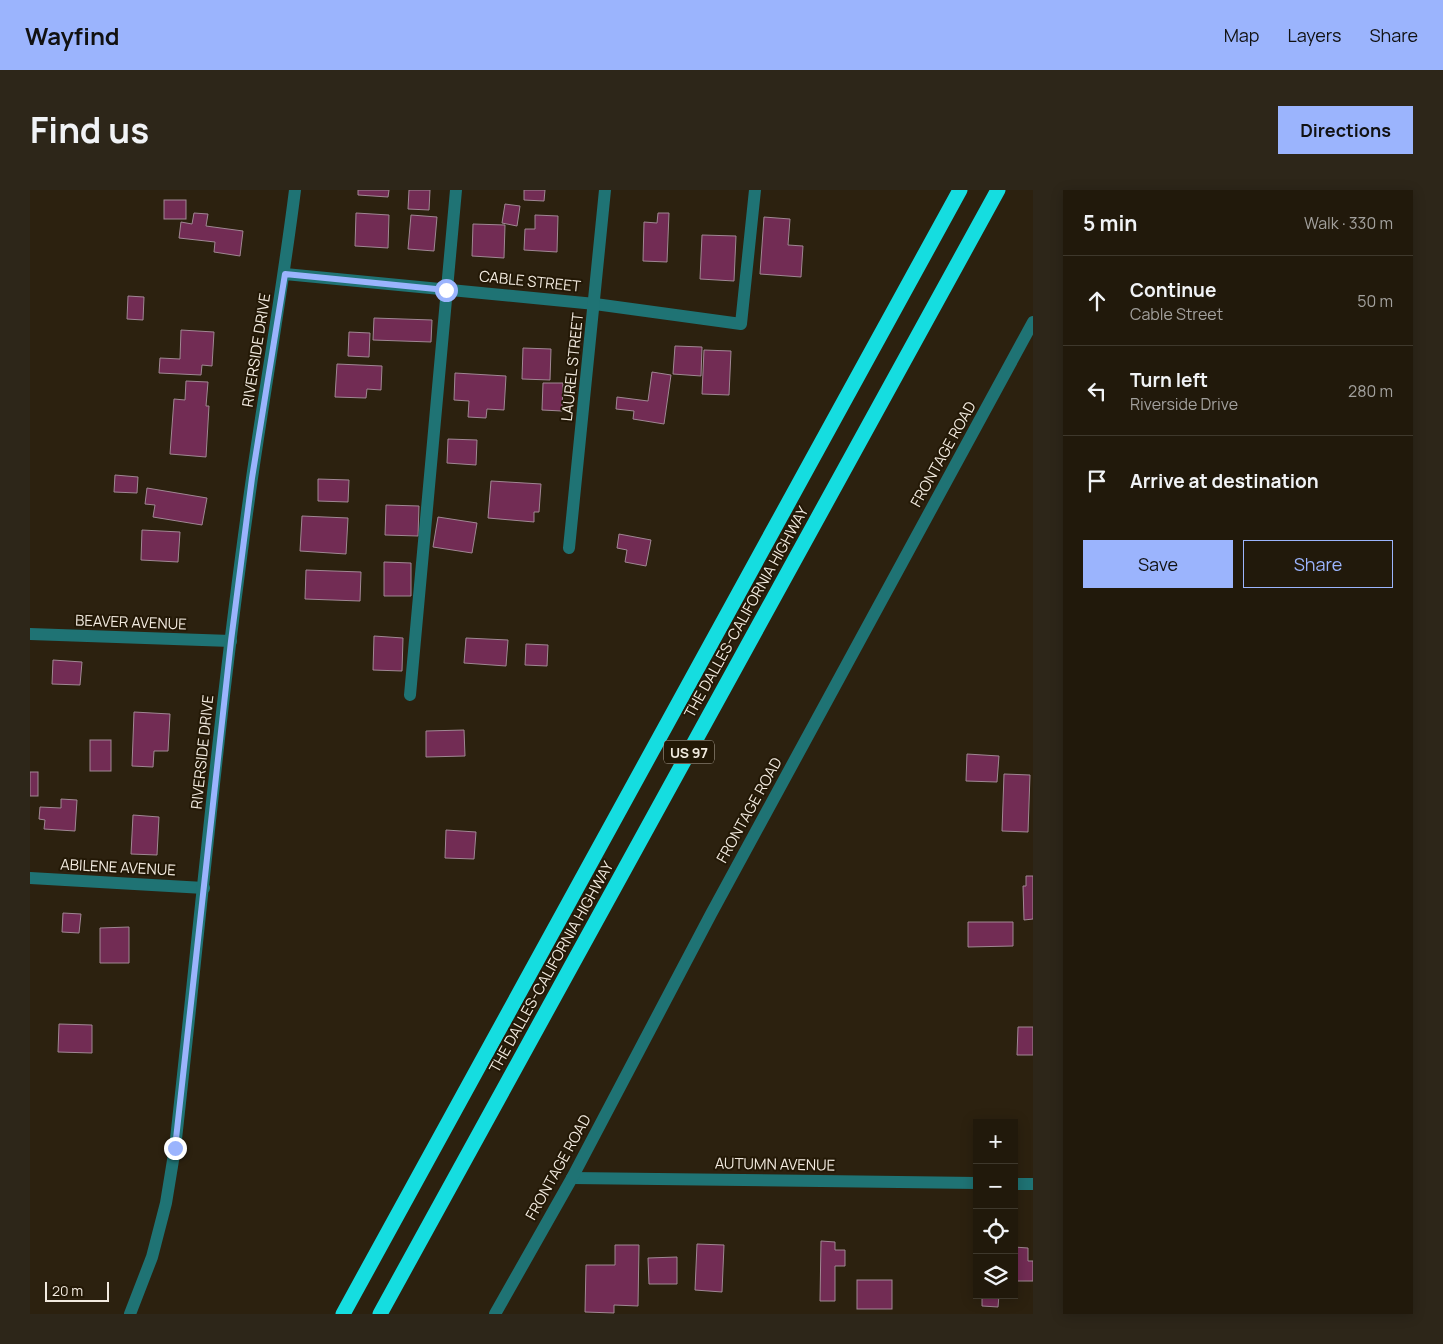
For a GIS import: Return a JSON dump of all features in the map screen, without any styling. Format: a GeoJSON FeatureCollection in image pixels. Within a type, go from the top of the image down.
{"type":"FeatureCollection","features":[{"type":"Feature","properties":{"kind":"highway","name":"THE DALLES-CALIFORNIA HIGHWAY"},"geometry":{"type":"LineString","coordinates":[[343,1314],[960,190]]}},
{"type":"Feature","properties":{"kind":"highway","name":"THE DALLES-CALIFORNIA HIGHWAY"},"geometry":{"type":"LineString","coordinates":[[380,1314],[998,190]]}},
{"type":"Feature","properties":{"kind":"street","name":"RIVERSIDE DRIVE"},"geometry":{"type":"LineString","coordinates":[[130,1314],[152,1257],[166,1203],[175,1148],[231,641],[252,478],[285,274],[295,190]]}},
{"type":"Feature","properties":{"kind":"street"},"geometry":{"type":"LineString","coordinates":[[410,696],[456,190]]}},
{"type":"Feature","properties":{"kind":"street","name":"LAUREL STREET"},"geometry":{"type":"LineString","coordinates":[[570,548],[605,190]]}},
{"type":"Feature","properties":{"kind":"street","name":"CABLE STREET"},"geometry":{"type":"LineString","coordinates":[[285,274],[595,304],[741,324],[755,190]]}},
{"type":"Feature","properties":{"kind":"street","name":"FRONTAGE ROAD"},"geometry":{"type":"LineString","coordinates":[[495,1314],[572,1178],[716,905],[1033,322]]}},
{"type":"Feature","properties":{"kind":"street","name":"BEAVER AVENUE"},"geometry":{"type":"LineString","coordinates":[[30,634],[231,641]]}},
{"type":"Feature","properties":{"kind":"street","name":"ABILENE AVENUE"},"geometry":{"type":"LineString","coordinates":[[30,878],[204,888]]}},
{"type":"Feature","properties":{"kind":"street","name":"AUTUMN AVENUE"},"geometry":{"type":"LineString","coordinates":[[572,1178],[973,1183]]}},
{"type":"Feature","properties":{"kind":"street"},"geometry":{"type":"LineString","coordinates":[[1018,1184],[1033,1184]]}},
{"type":"Feature","properties":{"kind":"building"},"geometry":{"type":"Polygon","coordinates":[[[358,190],[389,190],[388,197],[358,195],[358,190]]]}},
{"type":"Feature","properties":{"kind":"building"},"geometry":{"type":"Polygon","coordinates":[[[409,190],[430,190],[429,210],[408,209],[409,190]]]}},
{"type":"Feature","properties":{"kind":"building"},"geometry":{"type":"Polygon","coordinates":[[[524,190],[545,190],[544,201],[524,200],[524,190]]]}},
{"type":"Feature","properties":{"kind":"building"},"geometry":{"type":"Polygon","coordinates":[[[164,200],[186,200],[186,219],[164,219],[164,200]]]}},
{"type":"Feature","properties":{"kind":"building"},"geometry":{"type":"Polygon","coordinates":[[[505,204],[520,206],[517,226],[502,223],[505,204]]]}},
{"type":"Feature","properties":{"kind":"building"},"geometry":{"type":"Polygon","coordinates":[[[194,213],[208,214],[206,226],[243,231],[240,256],[214,252],[215,242],[179,238],[181,222],[192,224],[194,213]]]}},
{"type":"Feature","properties":{"kind":"building"},"geometry":{"type":"Polygon","coordinates":[[[356,213],[389,215],[388,248],[355,246],[356,213]]]}},
{"type":"Feature","properties":{"kind":"building"},"geometry":{"type":"Polygon","coordinates":[[[658,213],[669,213],[667,262],[643,261],[644,222],[657,223],[658,213]]]}},
{"type":"Feature","properties":{"kind":"building"},"geometry":{"type":"Polygon","coordinates":[[[411,215],[437,217],[434,251],[408,249],[411,215]]]}},
{"type":"Feature","properties":{"kind":"building"},"geometry":{"type":"Polygon","coordinates":[[[535,215],[558,216],[557,252],[524,250],[525,229],[535,229],[535,215]]]}},
{"type":"Feature","properties":{"kind":"building"},"geometry":{"type":"Polygon","coordinates":[[[764,217],[790,219],[788,245],[803,246],[801,277],[760,274],[764,217]]]}},
{"type":"Feature","properties":{"kind":"building"},"geometry":{"type":"Polygon","coordinates":[[[473,224],[505,225],[504,258],[472,256],[473,224]]]}},
{"type":"Feature","properties":{"kind":"building"},"geometry":{"type":"Polygon","coordinates":[[[702,235],[736,236],[734,281],[700,279],[702,235]]]}},
{"type":"Feature","properties":{"kind":"building"},"geometry":{"type":"Polygon","coordinates":[[[128,296],[144,297],[143,320],[127,319],[128,296]]]}},
{"type":"Feature","properties":{"kind":"building"},"geometry":{"type":"Polygon","coordinates":[[[374,318],[432,320],[431,342],[373,340],[374,318]]]}},
{"type":"Feature","properties":{"kind":"building"},"geometry":{"type":"Polygon","coordinates":[[[181,330],[214,332],[212,366],[202,365],[201,375],[159,373],[160,358],[180,359],[181,330]]]}},
{"type":"Feature","properties":{"kind":"building"},"geometry":{"type":"Polygon","coordinates":[[[349,332],[370,333],[369,357],[348,356],[349,332]]]}},
{"type":"Feature","properties":{"kind":"building"},"geometry":{"type":"Polygon","coordinates":[[[675,346],[702,347],[701,376],[673,374],[675,346]]]}},
{"type":"Feature","properties":{"kind":"building"},"geometry":{"type":"Polygon","coordinates":[[[523,348],[551,349],[550,380],[522,379],[523,348]]]}},
{"type":"Feature","properties":{"kind":"building"},"geometry":{"type":"Polygon","coordinates":[[[704,350],[731,351],[729,395],[702,394],[704,350]]]}},
{"type":"Feature","properties":{"kind":"building"},"geometry":{"type":"Polygon","coordinates":[[[337,364],[382,366],[381,390],[367,389],[366,398],[335,397],[337,364]]]}},
{"type":"Feature","properties":{"kind":"building"},"geometry":{"type":"Polygon","coordinates":[[[652,372],[671,375],[664,424],[633,419],[634,411],[616,409],[617,397],[648,401],[652,372]]]}},
{"type":"Feature","properties":{"kind":"building"},"geometry":{"type":"Polygon","coordinates":[[[455,373],[506,376],[504,410],[487,409],[486,418],[468,417],[469,401],[454,400],[455,373]]]}},
{"type":"Feature","properties":{"kind":"building"},"geometry":{"type":"Polygon","coordinates":[[[186,381],[208,382],[206,406],[209,406],[206,457],[170,454],[174,399],[185,400],[186,381]]]}},
{"type":"Feature","properties":{"kind":"building"},"geometry":{"type":"Polygon","coordinates":[[[543,383],[563,383],[562,411],[542,410],[543,383]]]}},
{"type":"Feature","properties":{"kind":"building"},"geometry":{"type":"Polygon","coordinates":[[[448,439],[477,440],[476,465],[447,463],[448,439]]]}},
{"type":"Feature","properties":{"kind":"building"},"geometry":{"type":"Polygon","coordinates":[[[115,475],[138,477],[137,493],[114,492],[115,475]]]}},
{"type":"Feature","properties":{"kind":"building"},"geometry":{"type":"Polygon","coordinates":[[[318,479],[349,480],[348,502],[318,501],[318,479]]]}},
{"type":"Feature","properties":{"kind":"building"},"geometry":{"type":"Polygon","coordinates":[[[491,481],[541,484],[539,512],[534,512],[534,522],[488,518],[491,481]]]}},
{"type":"Feature","properties":{"kind":"building"},"geometry":{"type":"Polygon","coordinates":[[[147,488],[207,498],[202,525],[153,517],[155,505],[145,504],[147,488]]]}},
{"type":"Feature","properties":{"kind":"building"},"geometry":{"type":"Polygon","coordinates":[[[386,505],[419,506],[418,536],[385,535],[386,505]]]}},
{"type":"Feature","properties":{"kind":"building"},"geometry":{"type":"Polygon","coordinates":[[[302,516],[348,518],[346,554],[300,551],[302,516]]]}},
{"type":"Feature","properties":{"kind":"building"},"geometry":{"type":"Polygon","coordinates":[[[438,517],[477,523],[472,553],[433,547],[438,517]]]}},
{"type":"Feature","properties":{"kind":"building"},"geometry":{"type":"Polygon","coordinates":[[[142,530],[180,532],[178,562],[141,560],[142,530]]]}},
{"type":"Feature","properties":{"kind":"building"},"geometry":{"type":"Polygon","coordinates":[[[619,534],[651,540],[646,566],[625,562],[627,550],[617,548],[619,534]]]}},
{"type":"Feature","properties":{"kind":"building"},"geometry":{"type":"Polygon","coordinates":[[[384,562],[411,563],[411,596],[384,596],[384,562]]]}},
{"type":"Feature","properties":{"kind":"building"},"geometry":{"type":"Polygon","coordinates":[[[306,570],[361,572],[360,601],[305,599],[306,570]]]}},
{"type":"Feature","properties":{"kind":"building"},"geometry":{"type":"Polygon","coordinates":[[[374,636],[403,638],[402,671],[373,670],[374,636]]]}},
{"type":"Feature","properties":{"kind":"building"},"geometry":{"type":"Polygon","coordinates":[[[466,638],[508,640],[506,666],[464,663],[466,638]]]}},
{"type":"Feature","properties":{"kind":"building"},"geometry":{"type":"Polygon","coordinates":[[[526,644],[548,645],[547,666],[525,665],[526,644]]]}},
{"type":"Feature","properties":{"kind":"building"},"geometry":{"type":"Polygon","coordinates":[[[53,660],[82,662],[80,685],[52,684],[53,660]]]}},
{"type":"Feature","properties":{"kind":"building"},"geometry":{"type":"Polygon","coordinates":[[[134,712],[170,714],[168,751],[154,751],[153,767],[132,766],[134,712]]]}},
{"type":"Feature","properties":{"kind":"building"},"geometry":{"type":"Polygon","coordinates":[[[464,730],[465,756],[426,757],[426,731],[464,730]]]}},
{"type":"Feature","properties":{"kind":"building"},"geometry":{"type":"Polygon","coordinates":[[[90,740],[111,740],[111,771],[90,771],[90,740]]]}},
{"type":"Feature","properties":{"kind":"building"},"geometry":{"type":"Polygon","coordinates":[[[967,754],[999,756],[997,782],[966,781],[967,754]]]}},
{"type":"Feature","properties":{"kind":"building"},"geometry":{"type":"Polygon","coordinates":[[[30,772],[38,772],[38,796],[30,796],[30,772]]]}},
{"type":"Feature","properties":{"kind":"building"},"geometry":{"type":"Polygon","coordinates":[[[1004,774],[1030,775],[1028,832],[1002,831],[1004,774]]]}},
{"type":"Feature","properties":{"kind":"building"},"geometry":{"type":"Polygon","coordinates":[[[61,799],[77,800],[75,831],[44,829],[45,820],[39,819],[40,807],[61,808],[61,799]]]}},
{"type":"Feature","properties":{"kind":"building"},"geometry":{"type":"Polygon","coordinates":[[[133,815],[159,817],[157,855],[131,854],[133,815]]]}},
{"type":"Feature","properties":{"kind":"building"},"geometry":{"type":"Polygon","coordinates":[[[446,830],[476,832],[474,859],[445,858],[446,830]]]}},
{"type":"Feature","properties":{"kind":"building"},"geometry":{"type":"Polygon","coordinates":[[[1026,876],[1033,876],[1033,919],[1024,920],[1023,886],[1026,886],[1026,876]]]}},
{"type":"Feature","properties":{"kind":"building"},"geometry":{"type":"Polygon","coordinates":[[[63,913],[81,914],[79,933],[62,932],[63,913]]]}},
{"type":"Feature","properties":{"kind":"building"},"geometry":{"type":"Polygon","coordinates":[[[968,922],[1013,922],[1013,946],[968,947],[968,922]]]}},
{"type":"Feature","properties":{"kind":"building"},"geometry":{"type":"Polygon","coordinates":[[[129,927],[129,963],[100,963],[100,928],[129,927]]]}},
{"type":"Feature","properties":{"kind":"building"},"geometry":{"type":"Polygon","coordinates":[[[59,1024],[92,1025],[92,1053],[58,1052],[59,1024]]]}},
{"type":"Feature","properties":{"kind":"building"},"geometry":{"type":"Polygon","coordinates":[[[1018,1027],[1033,1027],[1033,1055],[1017,1055],[1018,1027]]]}},
{"type":"Feature","properties":{"kind":"building"},"geometry":{"type":"Polygon","coordinates":[[[821,1241],[835,1242],[835,1250],[845,1250],[845,1266],[835,1266],[835,1301],[820,1301],[821,1241]]]}},
{"type":"Feature","properties":{"kind":"building"},"geometry":{"type":"Polygon","coordinates":[[[697,1244],[724,1245],[722,1292],[695,1290],[697,1244]]]}},
{"type":"Feature","properties":{"kind":"building"},"geometry":{"type":"Polygon","coordinates":[[[615,1245],[639,1245],[638,1306],[614,1305],[614,1313],[585,1312],[586,1265],[615,1265],[615,1245]]]}},
{"type":"Feature","properties":{"kind":"building"},"geometry":{"type":"Polygon","coordinates":[[[1018,1247],[1028,1248],[1028,1261],[1033,1261],[1033,1281],[1018,1281],[1018,1247]]]}},
{"type":"Feature","properties":{"kind":"building"},"geometry":{"type":"Polygon","coordinates":[[[677,1257],[677,1284],[649,1284],[648,1258],[677,1257]]]}},
{"type":"Feature","properties":{"kind":"building"},"geometry":{"type":"Polygon","coordinates":[[[857,1280],[892,1280],[892,1309],[857,1309],[857,1280]]]}},
{"type":"Feature","properties":{"kind":"building"},"geometry":{"type":"Polygon","coordinates":[[[982,1299],[999,1299],[998,1307],[982,1306],[982,1299]]]}},
{"type":"Feature","properties":{"kind":"route"},"geometry":{"type":"LineString","coordinates":[[175,1148],[231,641],[252,478],[285,274],[446,290]]}}]}
